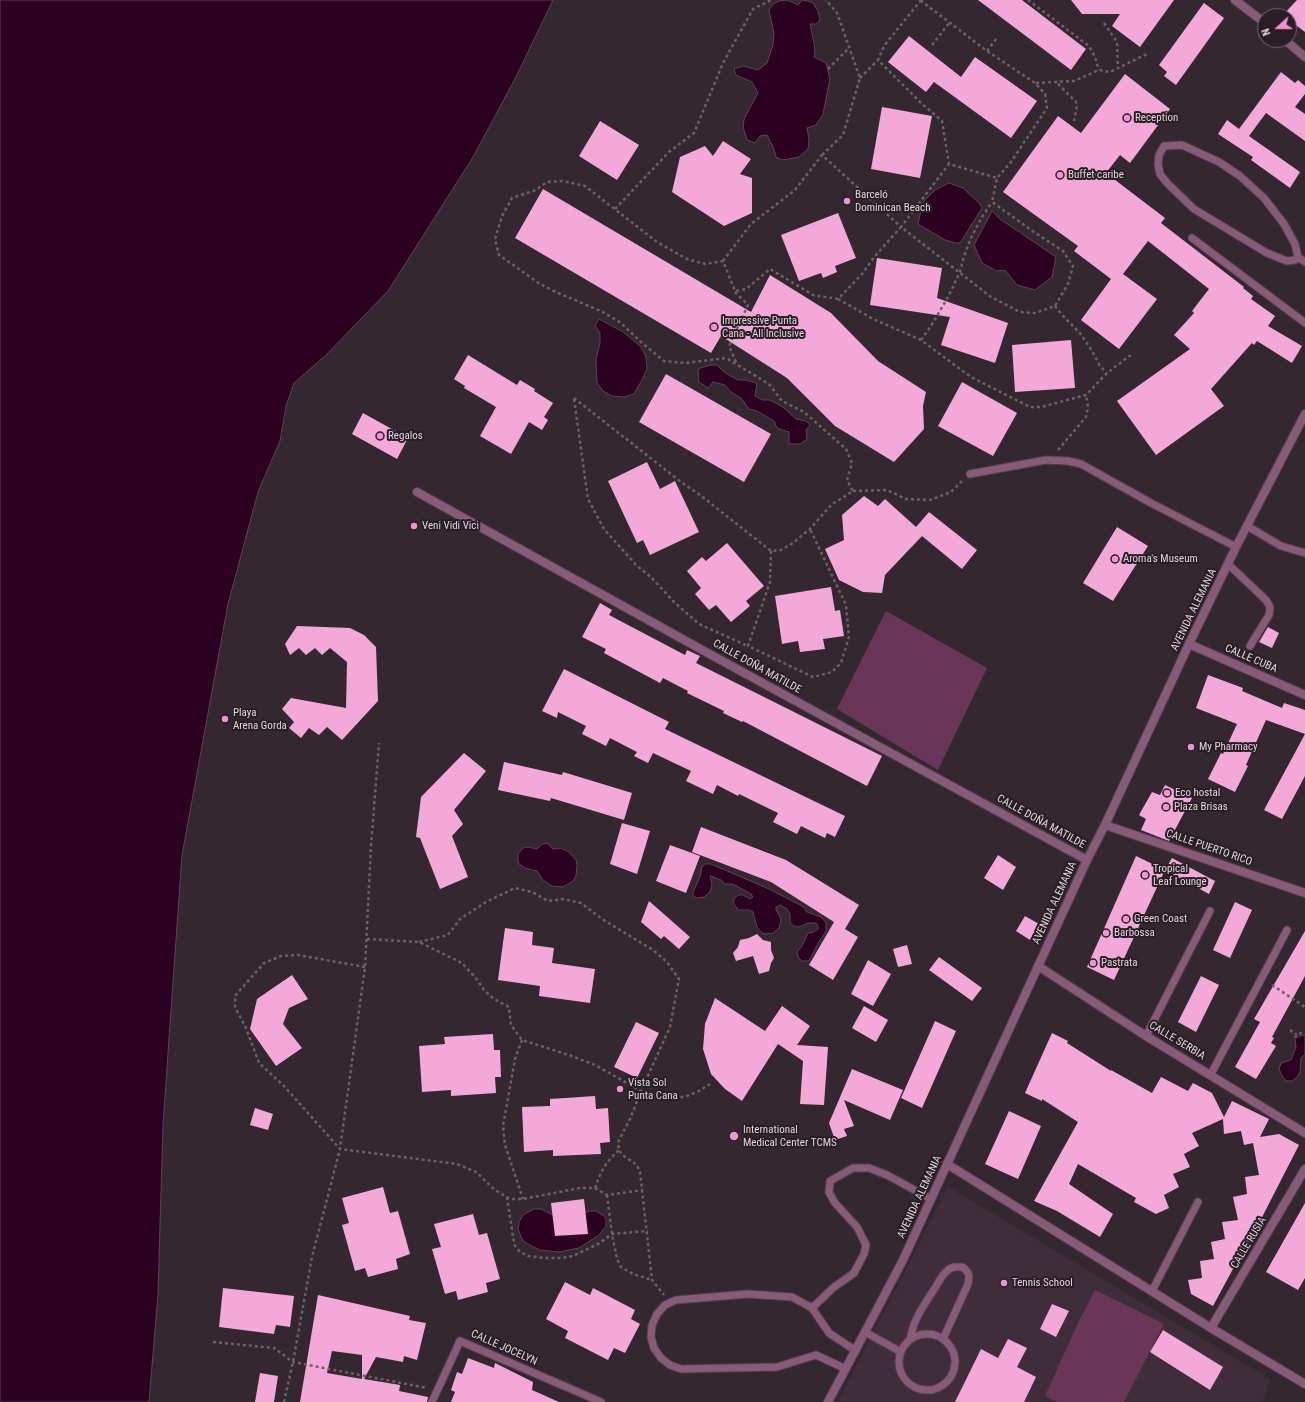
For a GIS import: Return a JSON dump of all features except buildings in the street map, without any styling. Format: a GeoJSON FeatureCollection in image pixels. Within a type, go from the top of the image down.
{"type":"FeatureCollection","features":[{"type":"Feature","properties":{"kind":"street"},"geometry":{"type":"LineString","coordinates":[[1235,0],[1257,17]]}},
{"type":"Feature","properties":{"kind":"street"},"geometry":{"type":"LineString","coordinates":[[1294,48],[1305,57]]}},
{"type":"Feature","properties":{"kind":"street","name":"AVENIDA ALEMANIA"},"geometry":{"type":"LineString","coordinates":[[828,1402],[903,1260],[1087,860],[1105,825],[1189,644],[1236,547],[1305,414]]}},
{"type":"Feature","properties":{"kind":"street","name":"CALLE DOÑA MATILDE"},"geometry":{"type":"LineString","coordinates":[[417,492],[714,657],[1087,860]]}},
{"type":"Feature","properties":{"kind":"street","name":"CALLE CUBA"},"geometry":{"type":"LineString","coordinates":[[1189,644],[1305,695]]}},
{"type":"Feature","properties":{"kind":"street","name":"CALLE PUERTO RICO"},"geometry":{"type":"LineString","coordinates":[[1105,825],[1305,892]]}},
{"type":"Feature","properties":{"kind":"street","name":"CALLE SERBIA"},"geometry":{"type":"LineString","coordinates":[[1038,966],[1146,1036],[1211,1074],[1305,1133]]}},
{"type":"Feature","properties":{"kind":"street"},"geometry":{"type":"LineString","coordinates":[[947,1164],[1211,1328],[1305,1384]]}},
{"type":"Feature","properties":{"kind":"street","name":"CALLE RUSIA"},"geometry":{"type":"LineString","coordinates":[[1211,1328],[1305,1169]]}},
{"type":"Feature","properties":{"kind":"lane"},"geometry":{"type":"LineString","coordinates":[[1298,257],[1295,260],[1288,262],[1267,253],[1194,209],[1168,184],[1160,174],[1158,155],[1164,146],[1182,144],[1219,162],[1240,176],[1264,198],[1284,224],[1295,244],[1298,257],[1305,262]]}},
{"type":"Feature","properties":{"kind":"lane"},"geometry":{"type":"LineString","coordinates":[[1192,238],[1305,323]]}},
{"type":"Feature","properties":{"kind":"lane"},"geometry":{"type":"LineString","coordinates":[[970,474],[1046,460],[1068,461],[1081,464],[1151,503],[1236,547]]}},
{"type":"Feature","properties":{"kind":"lane"},"geometry":{"type":"LineString","coordinates":[[1247,526],[1281,546],[1305,553]]}},
{"type":"Feature","properties":{"kind":"lane"},"geometry":{"type":"LineString","coordinates":[[1228,564],[1266,600],[1270,607],[1269,615],[1250,646]]}},
{"type":"Feature","properties":{"kind":"lane"},"geometry":{"type":"LineString","coordinates":[[1146,1036],[1210,912]]}},
{"type":"Feature","properties":{"kind":"lane"},"geometry":{"type":"LineString","coordinates":[[1211,1074],[1287,930]]}},
{"type":"Feature","properties":{"kind":"lane"},"geometry":{"type":"LineString","coordinates":[[812,1308],[833,1288],[854,1273],[864,1254],[866,1245],[857,1227],[835,1203],[829,1192],[830,1181],[852,1168],[869,1168],[887,1175],[931,1199]]}},
{"type":"Feature","properties":{"kind":"lane"},"geometry":{"type":"LineString","coordinates":[[1152,1291],[1198,1202]]}},
{"type":"Feature","properties":{"kind":"lane"},"geometry":{"type":"LineString","coordinates":[[910,1339],[925,1334],[933,1334],[943,1339],[952,1348],[955,1363],[950,1378],[944,1384],[930,1390],[922,1389],[908,1382],[900,1368],[901,1352],[910,1339],[914,1324],[921,1310],[943,1275],[954,1267],[962,1267],[965,1268],[968,1273],[968,1284],[943,1339]]}},
{"type":"Feature","properties":{"kind":"lane"},"geometry":{"type":"LineString","coordinates":[[846,1369],[816,1355],[776,1367],[681,1369],[670,1365],[661,1358],[654,1348],[651,1337],[652,1325],[657,1314],[665,1305],[676,1300],[748,1294],[792,1298],[812,1308],[828,1333],[856,1351]]}},
{"type":"Feature","properties":{"kind":"lane"},"geometry":{"type":"LineString","coordinates":[[865,1332],[901,1352]]}},
{"type":"Feature","properties":{"kind":"lane","name":"CALLE JOCELYN"},"geometry":{"type":"LineString","coordinates":[[432,1402],[460,1341],[601,1402]]}},
{"type":"Feature","properties":{"kind":"path"},"geometry":{"type":"LineString","coordinates":[[615,209],[669,152],[694,133],[723,63],[753,9],[771,0]]}},
{"type":"Feature","properties":{"kind":"path"},"geometry":{"type":"LineString","coordinates":[[826,0],[837,13],[860,78]]}},
{"type":"Feature","properties":{"kind":"path"},"geometry":{"type":"LineString","coordinates":[[853,491],[847,480],[852,463],[846,449],[804,412],[782,401],[768,384],[726,358],[686,363],[664,361],[621,323],[603,312],[546,287],[520,271],[499,255],[495,239],[502,216],[512,198],[536,190],[547,182],[563,181],[585,186],[657,242],[687,259],[704,264],[723,261],[751,224],[795,190],[822,155],[843,135],[860,78],[878,60],[884,46],[921,0],[987,51],[1035,83],[1045,94],[1047,108],[1011,162],[997,178],[992,202],[982,216],[971,238],[960,272],[931,326],[921,340]]}},
{"type":"Feature","properties":{"kind":"path"},"geometry":{"type":"LineString","coordinates":[[1028,0],[1089,46],[1100,70]]}},
{"type":"Feature","properties":{"kind":"path"},"geometry":{"type":"LineString","coordinates":[[932,45],[950,22]]}},
{"type":"Feature","properties":{"kind":"path"},"geometry":{"type":"LineString","coordinates":[[1104,23],[1117,42],[1118,69]]}},
{"type":"Feature","properties":{"kind":"path"},"geometry":{"type":"LineString","coordinates":[[987,51],[997,38]]}},
{"type":"Feature","properties":{"kind":"path"},"geometry":{"type":"LineString","coordinates":[[828,69],[849,48]]}},
{"type":"Feature","properties":{"kind":"path"},"geometry":{"type":"LineString","coordinates":[[1035,83],[1074,81],[1100,70],[1110,72],[1147,54]]}},
{"type":"Feature","properties":{"kind":"path"},"geometry":{"type":"LineString","coordinates":[[838,299],[862,274],[875,256],[901,227],[949,164],[942,121],[921,104],[878,60]]}},
{"type":"Feature","properties":{"kind":"path"},"geometry":{"type":"LineString","coordinates":[[1058,83],[1076,102],[1074,121]]}},
{"type":"Feature","properties":{"kind":"path"},"geometry":{"type":"LineString","coordinates":[[822,155],[901,227],[991,297],[1020,312],[1035,313],[1055,306],[1068,284],[1072,266],[1063,251],[992,202]]}},
{"type":"Feature","properties":{"kind":"path"},"geometry":{"type":"LineString","coordinates":[[949,164],[997,178]]}},
{"type":"Feature","properties":{"kind":"path"},"geometry":{"type":"LineString","coordinates":[[723,261],[735,291],[748,305],[729,346],[737,364]]}},
{"type":"Feature","properties":{"kind":"path"},"geometry":{"type":"LineString","coordinates":[[735,291],[746,289],[770,269],[812,295],[838,299],[873,319],[921,340],[971,377],[1030,407],[1041,407],[1086,395],[1107,373],[1132,354]]}},
{"type":"Feature","properties":{"kind":"path"},"geometry":{"type":"LineString","coordinates":[[1055,306],[1080,333],[1100,366],[1107,373]]}},
{"type":"Feature","properties":{"kind":"path"},"geometry":{"type":"LineString","coordinates":[[1056,460],[1057,450],[1086,417],[1088,406],[1086,395]]}},
{"type":"Feature","properties":{"kind":"path"},"geometry":{"type":"LineString","coordinates":[[810,529],[846,605],[849,637],[841,664],[832,672],[813,677],[698,624],[674,602],[651,577],[636,565],[604,529],[588,499],[574,398],[771,551],[781,550],[810,529],[831,504],[853,491],[887,490],[906,499],[930,500],[951,492],[970,474]]}},
{"type":"Feature","properties":{"kind":"path"},"geometry":{"type":"LineString","coordinates":[[748,646],[770,582],[771,551]]}},
{"type":"Feature","properties":{"kind":"path"},"geometry":{"type":"LineString","coordinates":[[284,1402],[293,1362],[312,1257],[340,1149],[366,967],[371,846],[379,743]]}},
{"type":"Feature","properties":{"kind":"path"},"geometry":{"type":"LineString","coordinates":[[367,938],[419,942],[448,935],[460,919],[486,902],[506,891],[516,888],[532,892],[548,901],[563,899],[581,903],[602,919],[653,950],[667,962],[678,979],[670,1028],[641,1090],[630,1119],[619,1140],[619,1150],[625,1157],[637,1165],[640,1172],[648,1231],[652,1280],[670,1303]]}},
{"type":"Feature","properties":{"kind":"path"},"geometry":{"type":"LineString","coordinates":[[419,942],[462,963],[485,991],[508,1008],[511,1025],[522,1040],[576,1057],[595,1065],[641,1090],[667,1096],[684,1097],[697,1092],[710,1084]]}},
{"type":"Feature","properties":{"kind":"path"},"geometry":{"type":"LineString","coordinates":[[366,967],[298,955],[281,956],[264,963],[235,996],[235,1007],[246,1028],[259,1063],[284,1086],[340,1149],[458,1164],[476,1172],[495,1190],[510,1199],[523,1199],[580,1188],[595,1188],[607,1195],[643,1190]]}},
{"type":"Feature","properties":{"kind":"path"},"geometry":{"type":"LineString","coordinates":[[1272,985],[1305,1007]]}},
{"type":"Feature","properties":{"kind":"path"},"geometry":{"type":"LineString","coordinates":[[1290,1030],[1295,1036],[1305,1033]]}},
{"type":"Feature","properties":{"kind":"path"},"geometry":{"type":"LineString","coordinates":[[522,1040],[515,1059],[503,1126],[505,1145],[523,1199]]}},
{"type":"Feature","properties":{"kind":"path"},"geometry":{"type":"LineString","coordinates":[[595,1188],[604,1167],[619,1150]]}},
{"type":"Feature","properties":{"kind":"path"},"geometry":{"type":"LineString","coordinates":[[607,1195],[615,1252],[621,1267],[633,1274],[652,1280]]}},
{"type":"Feature","properties":{"kind":"path"},"geometry":{"type":"LineString","coordinates":[[507,1197],[513,1238],[520,1252],[528,1256],[544,1258],[562,1258],[573,1256],[598,1244],[612,1234],[648,1231]]}},
{"type":"Feature","properties":{"kind":"path"},"geometry":{"type":"LineString","coordinates":[[213,1342],[274,1348],[293,1362],[437,1390]]}},
{"type":"Feature","properties":{"kind":"shaded area"},"geometry":{"type":"Polygon","coordinates":[[[0,0],[553,0],[516,77],[473,157],[388,291],[325,356],[294,383],[286,406],[280,441],[258,492],[228,604],[182,855],[163,1124],[158,1294],[149,1402],[0,1402],[0,0]]]}},
{"type":"Feature","properties":{"kind":"shaded area"},"geometry":{"type":"Polygon","coordinates":[[[787,0],[798,5],[802,0],[808,1],[813,3],[818,11],[820,20],[816,24],[810,24],[814,43],[814,57],[826,63],[830,79],[823,114],[816,125],[807,128],[809,139],[808,149],[799,157],[782,160],[776,157],[767,135],[760,136],[755,143],[747,140],[743,127],[744,119],[758,93],[752,82],[736,75],[734,69],[743,66],[758,70],[767,63],[773,45],[774,33],[769,10],[773,4],[779,1],[787,0]]]}},
{"type":"Feature","properties":{"kind":"shaded area"},"geometry":{"type":"Polygon","coordinates":[[[949,183],[963,188],[980,204],[982,208],[960,243],[945,240],[918,224],[923,202],[935,190],[949,183]]]}},
{"type":"Feature","properties":{"kind":"shaded area"},"geometry":{"type":"Polygon","coordinates":[[[992,211],[1000,219],[1056,257],[1052,277],[1035,290],[1017,285],[1005,270],[997,271],[982,263],[974,245],[992,211]]]}},
{"type":"Feature","properties":{"kind":"shaded area"},"geometry":{"type":"Polygon","coordinates":[[[599,319],[623,332],[641,347],[646,357],[647,369],[634,394],[624,397],[612,396],[603,391],[597,383],[596,359],[600,343],[600,333],[595,326],[599,319]]]}},
{"type":"Feature","properties":{"kind":"shaded area"},"geometry":{"type":"Polygon","coordinates":[[[717,365],[725,373],[738,380],[746,380],[757,383],[755,396],[763,400],[770,400],[783,407],[796,419],[806,421],[810,425],[806,430],[807,439],[800,444],[789,444],[789,432],[777,428],[774,421],[757,411],[749,409],[742,399],[731,392],[725,385],[713,382],[708,388],[699,382],[698,371],[700,368],[717,365]]]}},
{"type":"Feature","properties":{"kind":"shaded area"},"geometry":{"type":"Polygon","coordinates":[[[886,611],[987,668],[938,770],[837,709],[886,611]]]}},
{"type":"Feature","properties":{"kind":"shaded area"},"geometry":{"type":"Polygon","coordinates":[[[547,843],[553,849],[561,848],[569,852],[576,860],[576,876],[573,881],[563,887],[552,886],[543,880],[537,871],[525,868],[519,864],[518,854],[523,848],[528,847],[537,849],[542,844],[547,843]]]}},
{"type":"Feature","properties":{"kind":"shaded area"},"geometry":{"type":"Polygon","coordinates":[[[705,864],[711,864],[769,889],[802,906],[807,912],[821,917],[826,923],[826,931],[809,961],[802,961],[798,957],[797,952],[802,946],[808,933],[814,932],[818,929],[816,923],[808,923],[799,927],[794,926],[790,923],[790,914],[787,909],[780,905],[776,907],[781,921],[779,928],[773,933],[762,933],[757,927],[753,912],[750,910],[738,910],[734,904],[734,899],[738,895],[743,895],[750,899],[753,897],[751,894],[733,884],[725,884],[721,880],[711,876],[712,885],[710,892],[704,897],[696,898],[693,895],[693,892],[700,877],[702,867],[705,864]]]}},
{"type":"Feature","properties":{"kind":"shaded area"},"geometry":{"type":"Polygon","coordinates":[[[1305,1035],[1305,1054],[1301,1058],[1300,1072],[1292,1081],[1286,1081],[1279,1069],[1281,1063],[1291,1060],[1296,1047],[1295,1039],[1305,1035]]]}},
{"type":"Feature","properties":{"kind":"shaded area","name":"Tennis School"},"geometry":{"type":"Polygon","coordinates":[[[948,1187],[1270,1379],[1263,1402],[838,1402],[948,1187]]]}},
{"type":"Feature","properties":{"kind":"shaded area"},"geometry":{"type":"Polygon","coordinates":[[[534,1209],[541,1209],[557,1217],[575,1217],[589,1211],[596,1211],[606,1219],[606,1226],[599,1235],[579,1248],[559,1252],[539,1250],[523,1241],[518,1229],[519,1222],[523,1215],[534,1209]]]}},
{"type":"Feature","properties":{"kind":"shaded area"},"geometry":{"type":"Polygon","coordinates":[[[1095,1290],[1164,1324],[1124,1402],[1057,1402],[1045,1396],[1078,1323],[1095,1290]]]}},
{"type":"Feature","properties":{"kind":"place","name":"Reception"},"geometry":{"type":"Point","coordinates":[1127,118]}},
{"type":"Feature","properties":{"kind":"place","name":"Buffet caribe"},"geometry":{"type":"Point","coordinates":[1060,175]}},
{"type":"Feature","properties":{"kind":"place","name":"Barceló Dominican Beach"},"geometry":{"type":"Point","coordinates":[847,201]}},
{"type":"Feature","properties":{"kind":"place","name":"Impressive Punta Cana - All Inclusive"},"geometry":{"type":"Point","coordinates":[714,327]}},
{"type":"Feature","properties":{"kind":"place","name":"Regalos"},"geometry":{"type":"Point","coordinates":[380,436]}},
{"type":"Feature","properties":{"kind":"place","name":"Veni Vidi Vici"},"geometry":{"type":"Point","coordinates":[414,526]}},
{"type":"Feature","properties":{"kind":"place","name":"Aroma's Museum"},"geometry":{"type":"Point","coordinates":[1115,559]}},
{"type":"Feature","properties":{"kind":"place","name":"Playa Arena Gorda"},"geometry":{"type":"Point","coordinates":[225,719]}},
{"type":"Feature","properties":{"kind":"place","name":"My Pharmacy"},"geometry":{"type":"Point","coordinates":[1191,747]}},
{"type":"Feature","properties":{"kind":"place","name":"Eco hostal"},"geometry":{"type":"Point","coordinates":[1167,793]}},
{"type":"Feature","properties":{"kind":"place","name":"Plaza Brisas"},"geometry":{"type":"Point","coordinates":[1166,807]}},
{"type":"Feature","properties":{"kind":"place","name":"Tropical Leaf Lounge"},"geometry":{"type":"Point","coordinates":[1145,875]}},
{"type":"Feature","properties":{"kind":"place","name":"Green Coast"},"geometry":{"type":"Point","coordinates":[1126,919]}},
{"type":"Feature","properties":{"kind":"place","name":"Barbossa"},"geometry":{"type":"Point","coordinates":[1106,933]}},
{"type":"Feature","properties":{"kind":"place","name":"Pastrata"},"geometry":{"type":"Point","coordinates":[1093,963]}},
{"type":"Feature","properties":{"kind":"place","name":"Vista Sol Punta Cana"},"geometry":{"type":"Point","coordinates":[620,1089]}},
{"type":"Feature","properties":{"kind":"place","name":"International Medical Center TCMS"},"geometry":{"type":"Point","coordinates":[734,1136]}},
{"type":"Feature","properties":{"kind":"place","name":"Tennis School"},"geometry":{"type":"Point","coordinates":[1004,1283]}}]}
